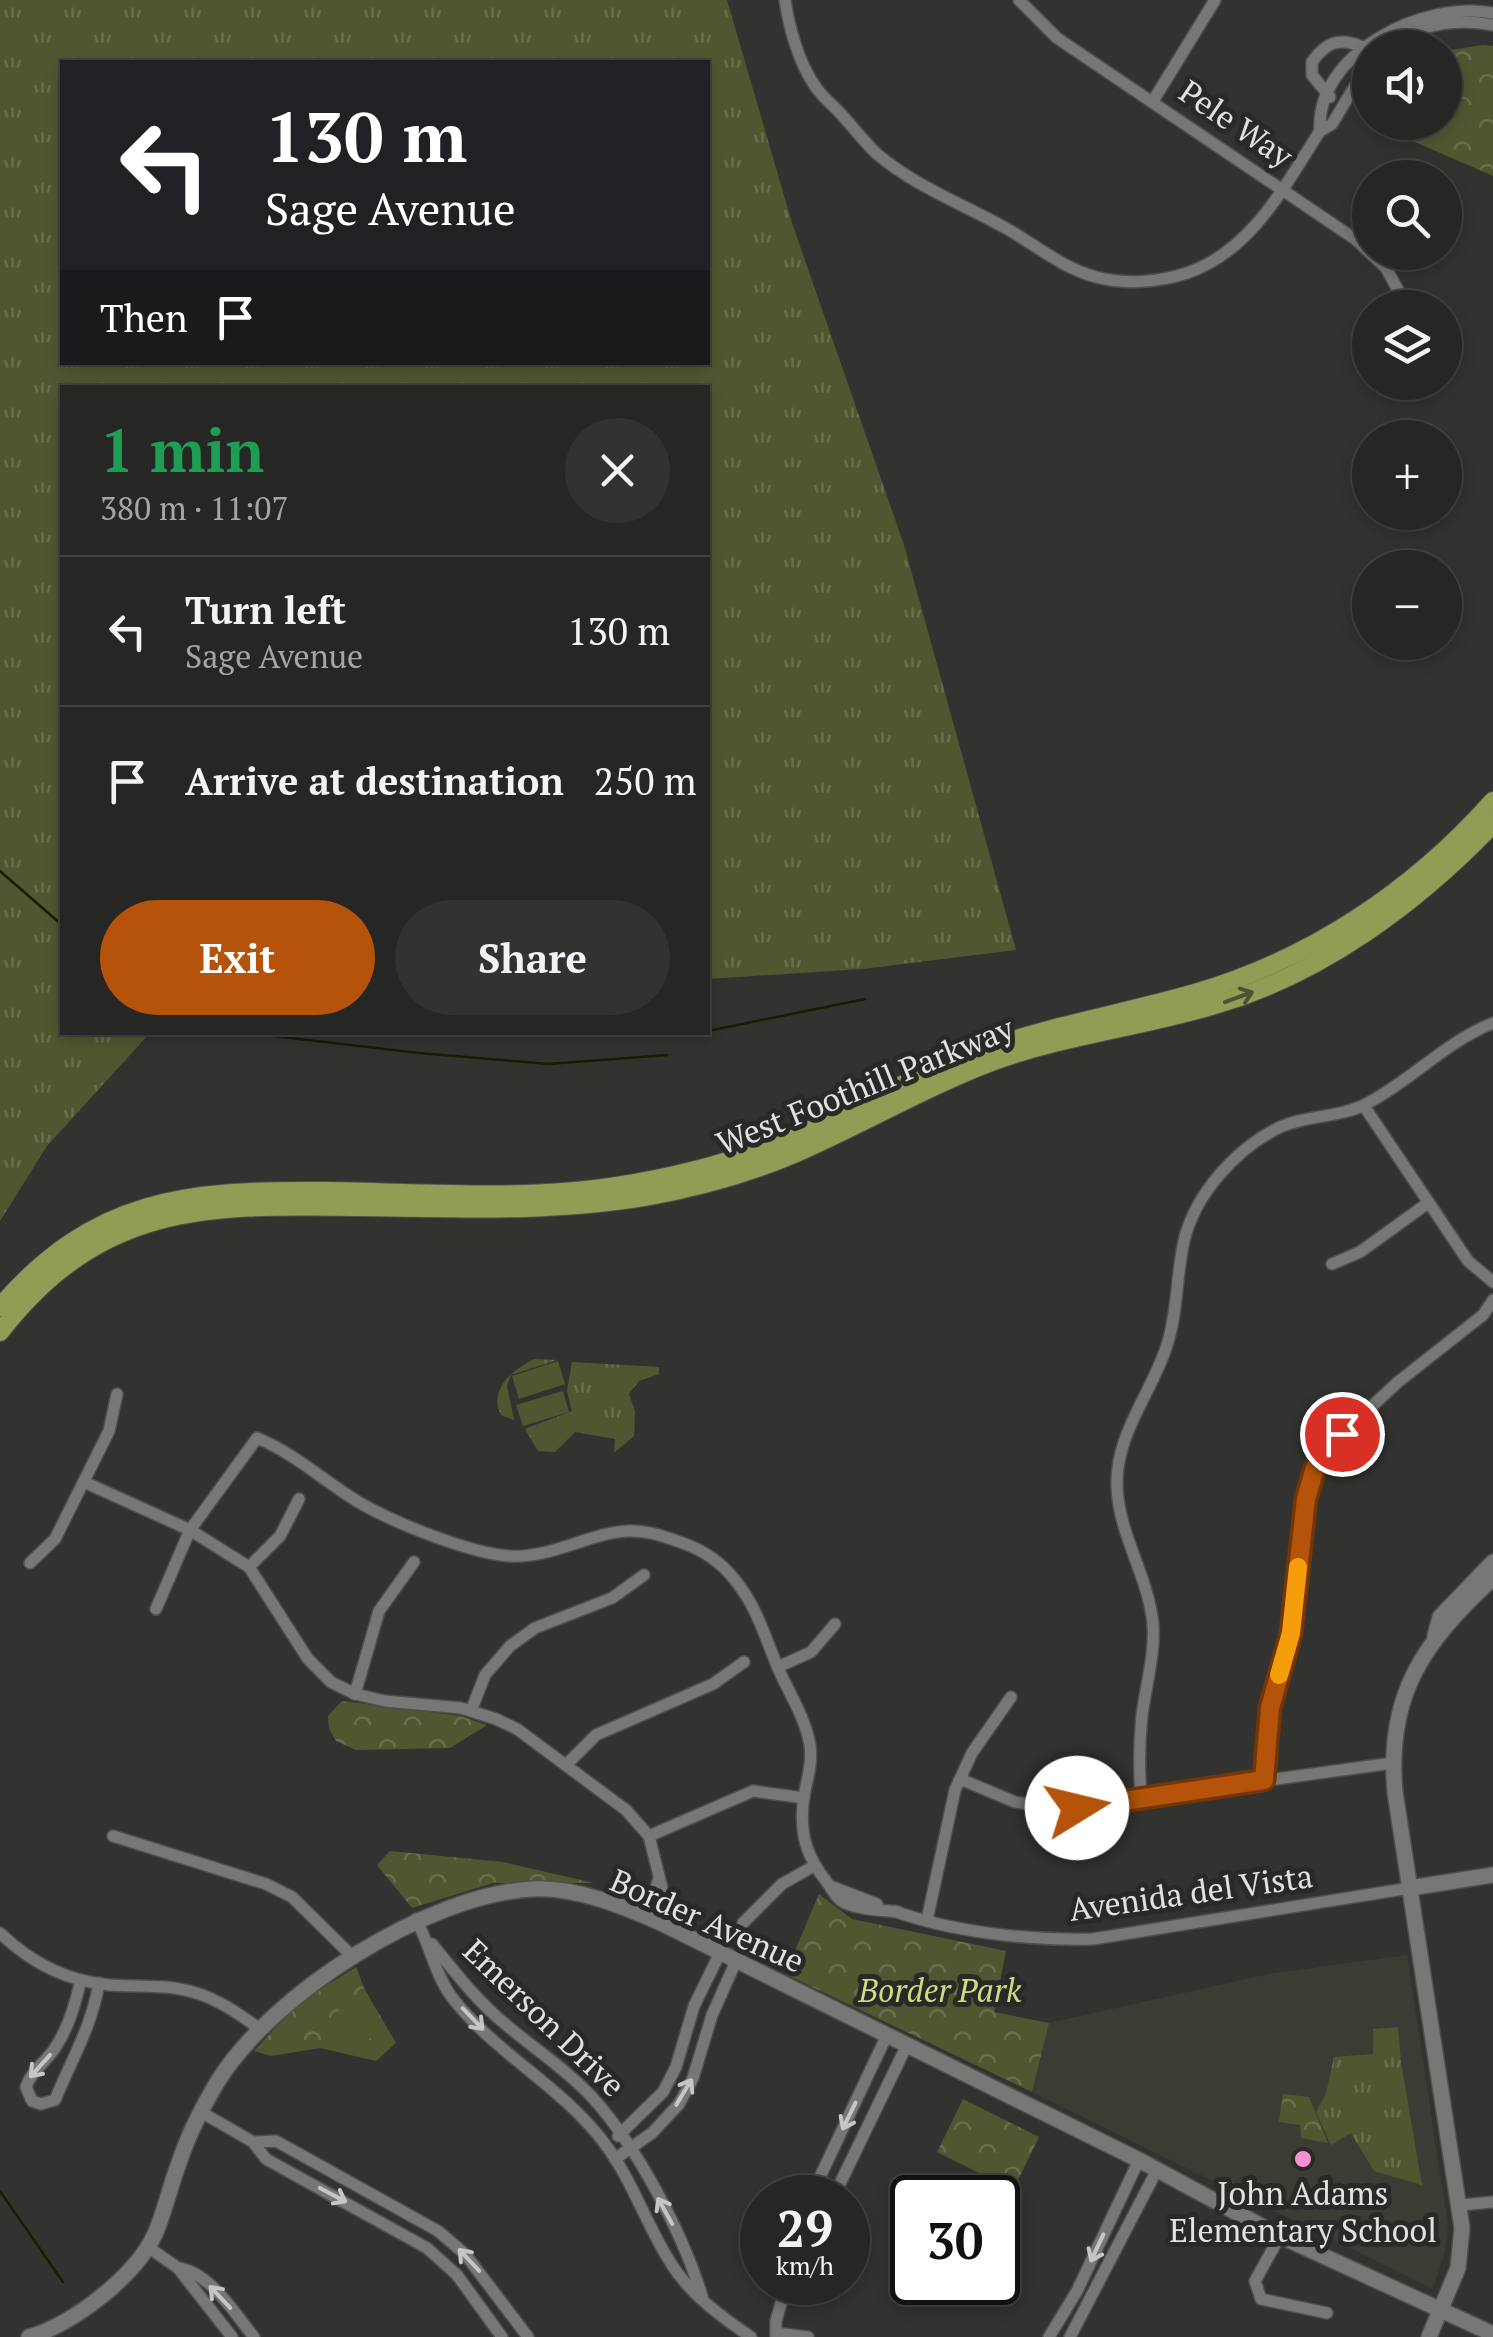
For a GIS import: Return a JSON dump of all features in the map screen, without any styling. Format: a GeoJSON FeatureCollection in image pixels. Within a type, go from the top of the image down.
{"type":"FeatureCollection","features":[{"type":"Feature","properties":{"kind":"main road","name":"West Foothill Parkway"},"geometry":{"type":"LineString","coordinates":[[0,1307],[30,1275],[66,1247],[100,1226],[159,1203],[249,1190],[577,1191],[670,1176],[776,1145],[979,1051],[1061,1024],[1240,979],[1308,947],[1392,896],[1493,801]]}},
{"type":"Feature","properties":{"kind":"main road","name":"West Foothill Parkway"},"geometry":{"type":"LineString","coordinates":[[0,1332],[41,1286],[88,1251],[116,1236],[174,1215],[237,1206],[537,1208],[648,1197],[792,1155],[996,1061],[1097,1030],[1244,996],[1296,972],[1409,902],[1493,824]]}},
{"type":"Feature","properties":{"kind":"street"},"geometry":{"type":"LineString","coordinates":[[785,0],[798,51],[814,86],[875,152],[906,176],[1076,270],[1101,278],[1157,280],[1188,272],[1221,256],[1242,240],[1352,93]]}},
{"type":"Feature","properties":{"kind":"street","name":"Pele Way"},"geometry":{"type":"LineString","coordinates":[[1018,0],[1057,38],[1355,239],[1386,268],[1398,290]]}},
{"type":"Feature","properties":{"kind":"street"},"geometry":{"type":"LineString","coordinates":[[1153,102],[1216,0]]}},
{"type":"Feature","properties":{"kind":"street"},"geometry":{"type":"LineString","coordinates":[[1390,30],[1427,13],[1463,9],[1493,13]]}},
{"type":"Feature","properties":{"kind":"street"},"geometry":{"type":"LineString","coordinates":[[1418,30],[1464,21],[1493,25]]}},
{"type":"Feature","properties":{"kind":"street"},"geometry":{"type":"LineString","coordinates":[[1344,101],[1328,97],[1312,75],[1312,62],[1335,41],[1352,43]]}},
{"type":"Feature","properties":{"kind":"street"},"geometry":{"type":"LineString","coordinates":[[1320,131],[1319,118],[1334,78],[1352,59]]}},
{"type":"Feature","properties":{"kind":"street"},"geometry":{"type":"LineString","coordinates":[[1142,1798],[1142,1719],[1154,1642],[1153,1622],[1125,1537],[1117,1484],[1120,1454],[1129,1429],[1166,1348],[1176,1310],[1185,1236],[1199,1205],[1235,1157],[1258,1139],[1283,1125],[1364,1106],[1468,1033],[1493,1023]]}},
{"type":"Feature","properties":{"kind":"street"},"geometry":{"type":"LineString","coordinates":[[1364,1106],[1468,1260],[1493,1282]]}},
{"type":"Feature","properties":{"kind":"street"},"geometry":{"type":"LineString","coordinates":[[1332,1264],[1360,1252],[1428,1203]]}},
{"type":"Feature","properties":{"kind":"street"},"geometry":{"type":"LineString","coordinates":[[1264,1780],[1270,1708],[1291,1633],[1306,1499],[1315,1468],[1342,1434],[1398,1382],[1482,1316],[1493,1300]]}},
{"type":"Feature","properties":{"kind":"street"},"geometry":{"type":"LineString","coordinates":[[30,1564],[56,1539],[109,1431],[117,1394]]}},
{"type":"Feature","properties":{"kind":"street","name":"Avenida del Vista"},"geometry":{"type":"LineString","coordinates":[[190,1530],[257,1438],[281,1448],[362,1504],[437,1537],[496,1554],[529,1555],[628,1531],[656,1534],[707,1554],[734,1578],[763,1624],[799,1711],[810,1742],[812,1768],[804,1798],[805,1847],[836,1898],[849,1905],[1019,1938],[1093,1938],[1493,1875]]}},
{"type":"Feature","properties":{"kind":"street"},"geometry":{"type":"LineString","coordinates":[[84,1482],[190,1530],[249,1567],[316,1670],[331,1682],[354,1694],[384,1701],[471,1711],[517,1729],[626,1810],[649,1836],[663,1892],[659,1922]]}},
{"type":"Feature","properties":{"kind":"street"},"geometry":{"type":"LineString","coordinates":[[249,1567],[280,1536],[299,1499]]}},
{"type":"Feature","properties":{"kind":"street"},"geometry":{"type":"LineString","coordinates":[[156,1609],[190,1530]]}},
{"type":"Feature","properties":{"kind":"street"},"geometry":{"type":"LineString","coordinates":[[354,1694],[379,1611],[414,1562]]}},
{"type":"Feature","properties":{"kind":"street"},"geometry":{"type":"LineString","coordinates":[[1428,2337],[1452,2284],[1461,2251],[1460,2205],[1392,1763],[1408,1685],[1435,1636],[1440,1617],[1493,1562]]}},
{"type":"Feature","properties":{"kind":"street"},"geometry":{"type":"LineString","coordinates":[[471,1711],[485,1675],[510,1646],[534,1628],[612,1598],[644,1575]]}},
{"type":"Feature","properties":{"kind":"street"},"geometry":{"type":"LineString","coordinates":[[1435,1636],[1493,1578]]}},
{"type":"Feature","properties":{"kind":"street"},"geometry":{"type":"LineString","coordinates":[[778,1667],[811,1652],[835,1624]]}},
{"type":"Feature","properties":{"kind":"street"},"geometry":{"type":"LineString","coordinates":[[566,1765],[596,1735],[713,1684],[744,1662]]}},
{"type":"Feature","properties":{"kind":"street"},"geometry":{"type":"LineString","coordinates":[[927,1920],[960,1780],[972,1752],[1011,1697]]}},
{"type":"Feature","properties":{"kind":"street"},"geometry":{"type":"LineString","coordinates":[[960,1780],[1015,1802],[1057,1809],[1392,1763]]}},
{"type":"Feature","properties":{"kind":"street"},"geometry":{"type":"LineString","coordinates":[[649,1836],[754,1791],[804,1798]]}},
{"type":"Feature","properties":{"kind":"street"},"geometry":{"type":"LineString","coordinates":[[113,1836],[238,1873],[292,1897],[354,1958]]}},
{"type":"Feature","properties":{"kind":"street"},"geometry":{"type":"LineString","coordinates":[[742,1923],[782,1884],[814,1866]]}},
{"type":"Feature","properties":{"kind":"street","name":"Border Avenue"},"geometry":{"type":"LineString","coordinates":[[29,2337],[51,2334],[98,2300],[148,2247],[201,2112],[234,2057],[286,2004],[416,1919],[494,1894],[533,1889],[601,1900],[659,1922],[1139,2160],[1280,2236],[1493,2334]]}},
{"type":"Feature","properties":{"kind":"street","name":"Emerson Drive"},"geometry":{"type":"LineString","coordinates":[[416,1919],[451,1996],[483,2030],[559,2093],[606,2146],[673,2268],[704,2300],[751,2337]]}},
{"type":"Feature","properties":{"kind":"street"},"geometry":{"type":"LineString","coordinates":[[0,1933],[53,1972],[99,1983],[167,1986],[195,1992],[222,2003],[260,2029]]}},
{"type":"Feature","properties":{"kind":"street","name":"Emerson Drive"},"geometry":{"type":"LineString","coordinates":[[425,1936],[501,2022],[562,2067],[621,2134],[690,2255],[704,2300]]}},
{"type":"Feature","properties":{"kind":"street"},"geometry":{"type":"LineString","coordinates":[[606,2146],[663,2092],[676,2067],[694,2006],[721,1951]]}},
{"type":"Feature","properties":{"kind":"street"},"geometry":{"type":"LineString","coordinates":[[615,2160],[652,2133],[679,2104],[693,2078],[712,2015],[737,1959]]}},
{"type":"Feature","properties":{"kind":"street"},"geometry":{"type":"LineString","coordinates":[[81,1980],[63,2036],[29,2076],[27,2094],[41,2104],[55,2100],[64,2072],[88,2030],[99,1983]]}},
{"type":"Feature","properties":{"kind":"street"},"geometry":{"type":"LineString","coordinates":[[821,2175],[887,2035]]}},
{"type":"Feature","properties":{"kind":"street"},"geometry":{"type":"LineString","coordinates":[[844,2175],[907,2045]]}},
{"type":"Feature","properties":{"kind":"street"},"geometry":{"type":"LineString","coordinates":[[201,2112],[253,2142],[266,2159],[427,2248],[457,2276],[502,2337]]}},
{"type":"Feature","properties":{"kind":"street"},"geometry":{"type":"LineString","coordinates":[[253,2142],[276,2141],[414,2216],[466,2254],[528,2337]]}},
{"type":"Feature","properties":{"kind":"street"},"geometry":{"type":"LineString","coordinates":[[1049,2337],[1077,2291],[1139,2160]]}},
{"type":"Feature","properties":{"kind":"street"},"geometry":{"type":"LineString","coordinates":[[1070,2337],[1157,2170]]}},
{"type":"Feature","properties":{"kind":"street"},"geometry":{"type":"LineString","coordinates":[[1460,2205],[1493,2202]]}},
{"type":"Feature","properties":{"kind":"street"},"geometry":{"type":"LineString","coordinates":[[404,2233],[414,2216]]}},
{"type":"Feature","properties":{"kind":"street"},"geometry":{"type":"LineString","coordinates":[[1280,2236],[1255,2281],[1261,2299],[1327,2313]]}},
{"type":"Feature","properties":{"kind":"street"},"geometry":{"type":"LineString","coordinates":[[148,2247],[178,2268],[232,2337]]}},
{"type":"Feature","properties":{"kind":"street"},"geometry":{"type":"LineString","coordinates":[[178,2268],[191,2270],[204,2280],[254,2337]]}},
{"type":"Feature","properties":{"kind":"street"},"geometry":{"type":"LineString","coordinates":[[781,2305],[776,2335],[808,2337]]}},
{"type":"Feature","properties":{"kind":"shaded area","name":"John Adams Elementary School"},"geometry":{"type":"Polygon","coordinates":[[[1407,1955],[1448,2226],[1445,2252],[1433,2289],[1032,2092],[1049,2023],[1269,1974],[1407,1955]]]}},
{"type":"Feature","properties":{"kind":"green space"},"geometry":{"type":"Polygon","coordinates":[[[0,0],[727,0],[792,223],[904,545],[1016,950],[862,969],[710,979],[710,385],[60,385],[60,1035],[148,1035],[47,1146],[0,1221],[0,0]]]}},
{"type":"Feature","properties":{"kind":"green space"},"geometry":{"type":"Polygon","coordinates":[[[1493,46],[1493,176],[1410,140],[1462,140],[1462,48],[1493,46]]]}},
{"type":"Feature","properties":{"kind":"green space"},"geometry":{"type":"Polygon","coordinates":[[[534,1359],[557,1360],[511,1375],[534,1359]]]}},
{"type":"Feature","properties":{"kind":"green space"},"geometry":{"type":"Polygon","coordinates":[[[558,1361],[565,1384],[519,1399],[512,1376],[558,1361]]]}},
{"type":"Feature","properties":{"kind":"green space"},"geometry":{"type":"Polygon","coordinates":[[[572,1362],[659,1367],[659,1374],[639,1381],[629,1394],[635,1411],[634,1436],[614,1453],[615,1439],[575,1432],[555,1452],[538,1451],[525,1429],[572,1411],[567,1391],[572,1362]]]}},
{"type":"Feature","properties":{"kind":"green space"},"geometry":{"type":"Polygon","coordinates":[[[511,1375],[507,1386],[514,1420],[501,1415],[500,1389],[511,1375]]]}},
{"type":"Feature","properties":{"kind":"green space"},"geometry":{"type":"Polygon","coordinates":[[[563,1391],[569,1412],[523,1426],[516,1405],[563,1391]]]}},
{"type":"Feature","properties":{"kind":"green space"},"geometry":{"type":"Polygon","coordinates":[[[342,1701],[460,1716],[487,1725],[450,1748],[356,1750],[336,1741],[329,1729],[328,1716],[342,1701]]]}},
{"type":"Feature","properties":{"kind":"green space"},"geometry":{"type":"Polygon","coordinates":[[[390,1851],[503,1862],[594,1883],[493,1883],[412,1908],[377,1865],[390,1851]]]}},
{"type":"Feature","properties":{"kind":"green space","name":"Border Park"},"geometry":{"type":"Polygon","coordinates":[[[819,1894],[852,1919],[1006,1951],[994,2012],[1049,2023],[1032,2092],[785,1974],[819,1894]]]}},
{"type":"Feature","properties":{"kind":"green space"},"geometry":{"type":"Polygon","coordinates":[[[356,1967],[396,2043],[376,2061],[320,2048],[271,2056],[254,2051],[297,2004],[356,1967]]]}},
{"type":"Feature","properties":{"kind":"green space"},"geometry":{"type":"Polygon","coordinates":[[[365,2001],[372,2038],[345,2043],[338,2006],[365,2001]]]}},
{"type":"Feature","properties":{"kind":"green space"},"geometry":{"type":"Polygon","coordinates":[[[1398,2027],[1422,2185],[1374,2171],[1351,2133],[1331,2145],[1316,2112],[1326,2094],[1334,2057],[1373,2054],[1373,2029],[1398,2027]]]}},
{"type":"Feature","properties":{"kind":"green space"},"geometry":{"type":"Polygon","coordinates":[[[1283,2094],[1309,2097],[1328,2143],[1301,2138],[1300,2125],[1279,2122],[1283,2094]]]}},
{"type":"Feature","properties":{"kind":"green space"},"geometry":{"type":"Polygon","coordinates":[[[963,2099],[1039,2137],[1020,2176],[983,2175],[937,2152],[963,2099]]]}},
{"type":"Feature","properties":{"kind":"waterway"},"geometry":{"type":"LineString","coordinates":[[0,871],[60,923]]}},
{"type":"Feature","properties":{"kind":"waterway"},"geometry":{"type":"LineString","coordinates":[[710,1031],[865,999]]}},
{"type":"Feature","properties":{"kind":"waterway"},"geometry":{"type":"LineString","coordinates":[[266,1035],[548,1064],[667,1055]]}},
{"type":"Feature","properties":{"kind":"waterway"},"geometry":{"type":"LineString","coordinates":[[0,2191],[63,2282]]}},
{"type":"Feature","properties":{"kind":"slow traffic"},"geometry":{"type":"LineString","coordinates":[[1279,1675],[1291,1633],[1298,1567]]}},
{"type":"Feature","properties":{"kind":"place","name":"John Adams Elementary School"},"geometry":{"type":"Point","coordinates":[1303,2159]}},
{"type":"Feature","properties":{"kind":"route"},"geometry":{"type":"LineString","coordinates":[[1077,1808],[1264,1780],[1270,1708],[1291,1633],[1306,1499],[1315,1468],[1342,1434]]}}]}
